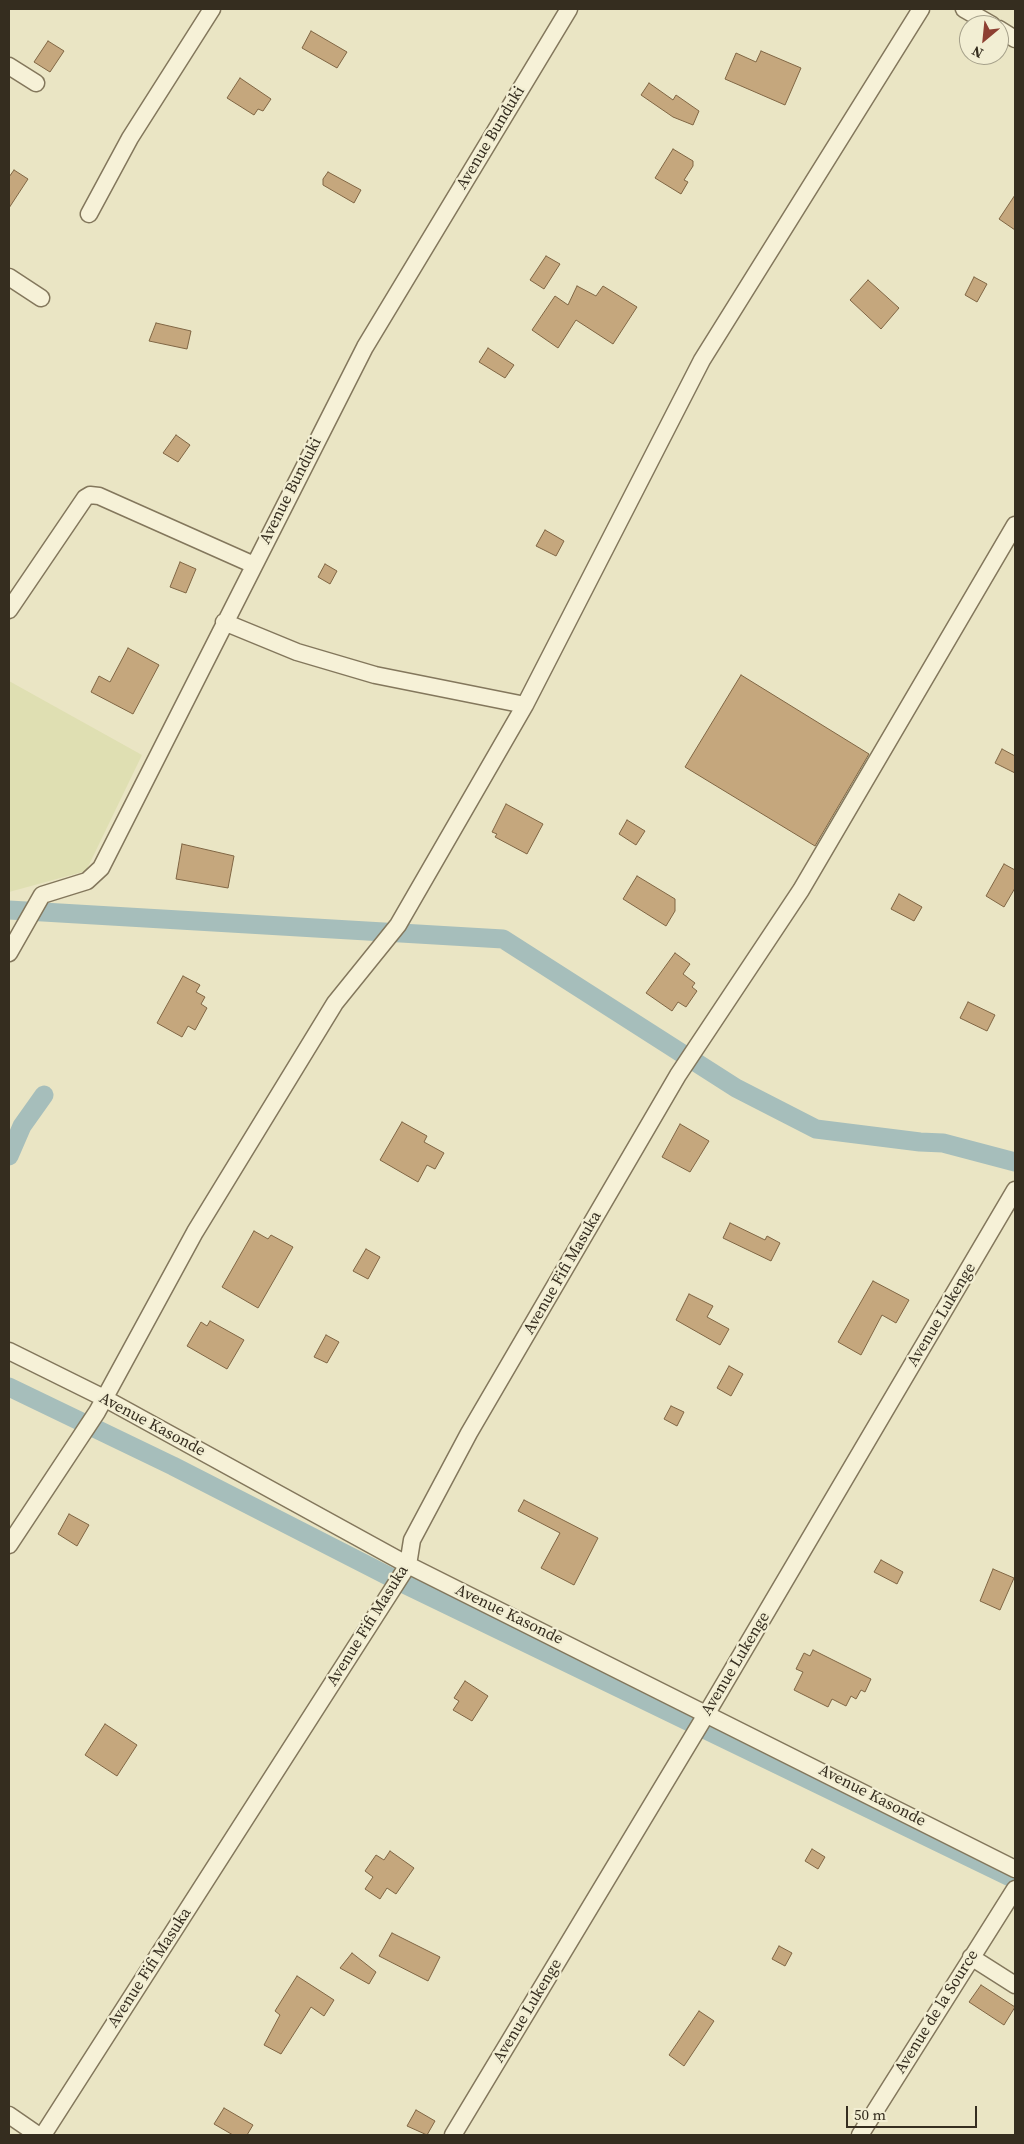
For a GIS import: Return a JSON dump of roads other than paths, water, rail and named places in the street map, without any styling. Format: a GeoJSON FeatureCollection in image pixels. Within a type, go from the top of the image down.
{"type":"FeatureCollection","features":[{"type":"Feature","properties":{"kind":"street"},"geometry":{"type":"LineString","coordinates":[[89,214],[130,138],[212,9]]}},
{"type":"Feature","properties":{"kind":"street","name":"Avenue Bunduki"},"geometry":{"type":"LineString","coordinates":[[9,953],[42,895],[87,881],[101,868],[365,347],[570,9]]}},
{"type":"Feature","properties":{"kind":"street"},"geometry":{"type":"LineString","coordinates":[[9,1545],[84,1433],[195,1232],[334,1004],[398,925],[525,705],[702,360],[920,9]]}},
{"type":"Feature","properties":{"kind":"street"},"geometry":{"type":"LineString","coordinates":[[9,66],[36,83]]}},
{"type":"Feature","properties":{"kind":"street"},"geometry":{"type":"LineString","coordinates":[[9,277],[41,298]]}},
{"type":"Feature","properties":{"kind":"street"},"geometry":{"type":"LineString","coordinates":[[9,610],[85,498],[90,495],[100,496],[254,565]]}},
{"type":"Feature","properties":{"kind":"street","name":"Avenue Fifi Masuka"},"geometry":{"type":"LineString","coordinates":[[43,2135],[408,1565],[412,1540],[456,1458],[678,1075],[801,890],[1015,525]]}},
{"type":"Feature","properties":{"kind":"street"},"geometry":{"type":"LineString","coordinates":[[224,622],[297,652],[375,675],[525,705]]}},
{"type":"Feature","properties":{"kind":"street","name":"Avenue Lukenge"},"geometry":{"type":"LineString","coordinates":[[453,2135],[707,1713],[1015,1190]]}},
{"type":"Feature","properties":{"kind":"street","name":"Avenue Kasonde"},"geometry":{"type":"LineString","coordinates":[[9,1351],[100,1405],[408,1565],[707,1713],[1015,1869]]}},
{"type":"Feature","properties":{"kind":"street","name":"Avenue de la Source"},"geometry":{"type":"LineString","coordinates":[[860,2135],[1015,1889]]}},
{"type":"Feature","properties":{"kind":"street"},"geometry":{"type":"LineString","coordinates":[[971,1957],[1015,1985]]}},
{"type":"Feature","properties":{"kind":"street"},"geometry":{"type":"LineString","coordinates":[[9,2115],[38,2135]]}},
{"type":"Feature","properties":{"kind":"waterway"},"geometry":{"type":"LineString","coordinates":[[9,910],[503,939],[736,1088],[816,1129],[920,1142],[943,1143],[1015,1162]]}},
{"type":"Feature","properties":{"kind":"waterway"},"geometry":{"type":"LineString","coordinates":[[9,1156],[22,1126],[44,1095]]}},
{"type":"Feature","properties":{"kind":"waterway"},"geometry":{"type":"LineString","coordinates":[[9,1387],[173,1466],[398,1581],[1010,1877]]}}]}
